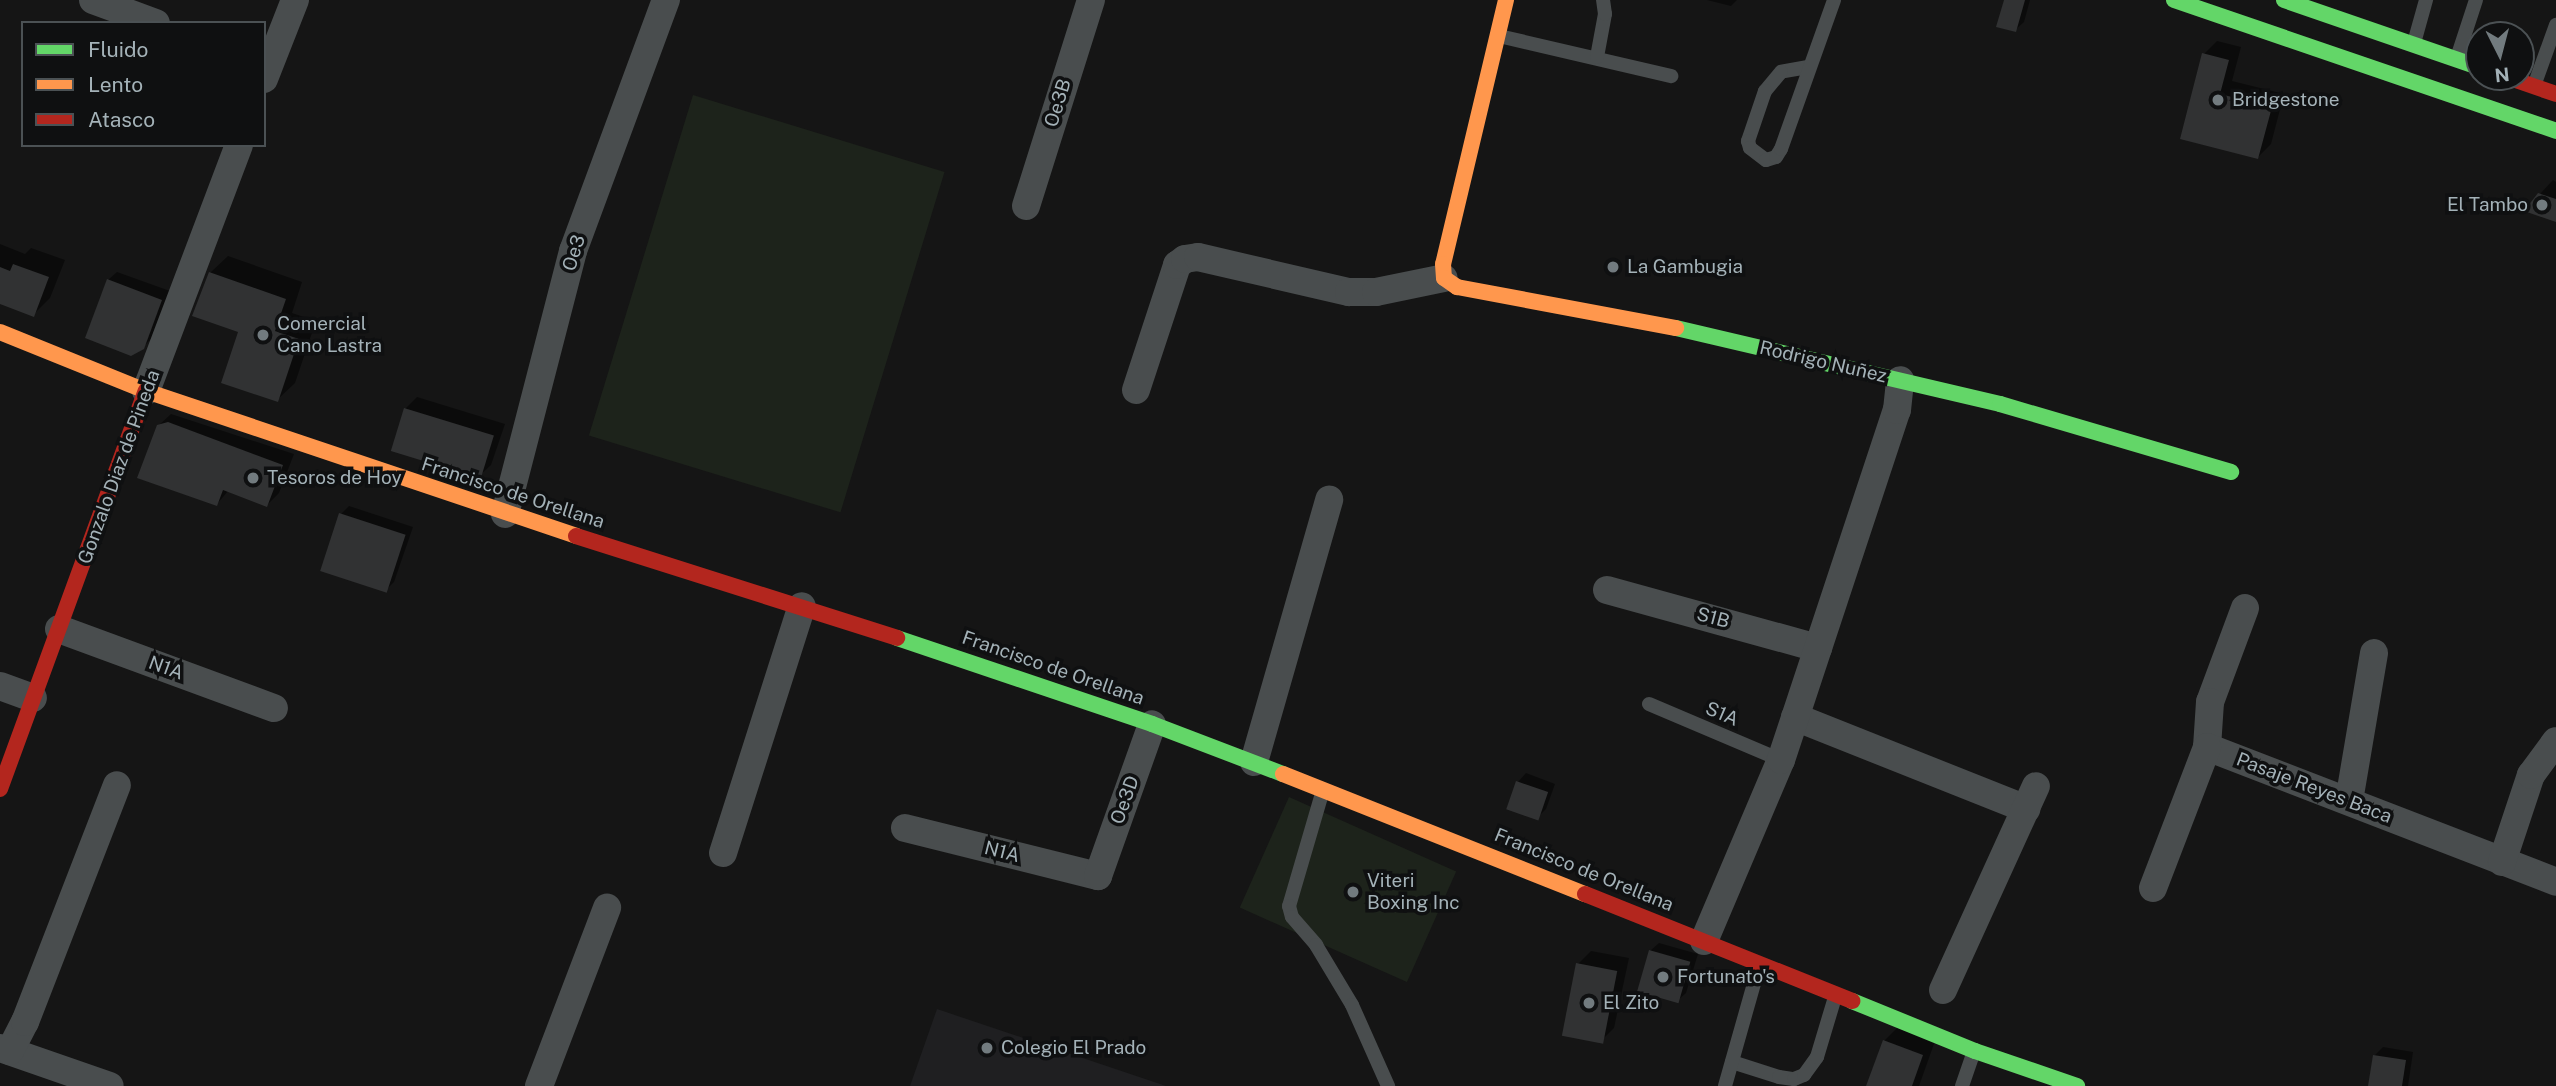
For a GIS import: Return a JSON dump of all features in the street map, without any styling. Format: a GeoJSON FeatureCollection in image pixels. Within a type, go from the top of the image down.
{"type":"FeatureCollection","features":[{"type":"Feature","properties":{"kind":"street"},"geometry":{"type":"LineString","coordinates":[[93,0],[151,21]]}},
{"type":"Feature","properties":{"kind":"street"},"geometry":{"type":"LineString","coordinates":[[266,69],[295,0]]}},
{"type":"Feature","properties":{"kind":"street","name":"Oe3"},"geometry":{"type":"LineString","coordinates":[[505,514],[573,251],[666,0]]}},
{"type":"Feature","properties":{"kind":"street","name":"Oe3B"},"geometry":{"type":"LineString","coordinates":[[1026,206],[1091,0]]}},
{"type":"Feature","properties":{"kind":"street"},"geometry":{"type":"LineString","coordinates":[[1136,390],[1177,265],[1185,259],[1198,257],[1349,292],[1376,292],[1444,278],[1443,264],[1506,0]]}},
{"type":"Feature","properties":{"kind":"street"},"geometry":{"type":"LineString","coordinates":[[2174,0],[2556,131]]}},
{"type":"Feature","properties":{"kind":"street"},"geometry":{"type":"LineString","coordinates":[[2284,0],[2465,63]]}},
{"type":"Feature","properties":{"kind":"street"},"geometry":{"type":"LineString","coordinates":[[2535,86],[2556,94]]}},
{"type":"Feature","properties":{"kind":"street","name":"Gonzalo Diaz de Pineda"},"geometry":{"type":"LineString","coordinates":[[0,789],[238,147]]}},
{"type":"Feature","properties":{"kind":"street","name":"Rodrigo Nuñez"},"geometry":{"type":"LineString","coordinates":[[1444,278],[1457,287],[1657,324],[1900,380],[1897,410],[1781,760],[1704,941]]}},
{"type":"Feature","properties":{"kind":"street","name":"Francisco de Orellana"},"geometry":{"type":"LineString","coordinates":[[0,332],[146,391],[505,514],[802,606],[1152,724],[1323,789],[1975,1051],[2077,1086]]}},
{"type":"Feature","properties":{"kind":"street"},"geometry":{"type":"LineString","coordinates":[[1900,380],[2000,404],[2231,471]]}},
{"type":"Feature","properties":{"kind":"street"},"geometry":{"type":"LineString","coordinates":[[1254,762],[1329,500]]}},
{"type":"Feature","properties":{"kind":"street","name":"S1B"},"geometry":{"type":"LineString","coordinates":[[1607,590],[1818,648]]}},
{"type":"Feature","properties":{"kind":"street"},"geometry":{"type":"LineString","coordinates":[[723,853],[802,606]]}},
{"type":"Feature","properties":{"kind":"street"},"geometry":{"type":"LineString","coordinates":[[2153,888],[2207,747],[2206,720],[2210,702],[2245,608]]}},
{"type":"Feature","properties":{"kind":"street","name":"N1A"},"geometry":{"type":"LineString","coordinates":[[59,629],[274,708]]}},
{"type":"Feature","properties":{"kind":"street"},"geometry":{"type":"LineString","coordinates":[[2349,801],[2374,653]]}},
{"type":"Feature","properties":{"kind":"street"},"geometry":{"type":"LineString","coordinates":[[0,686],[33,698]]}},
{"type":"Feature","properties":{"kind":"street"},"geometry":{"type":"LineString","coordinates":[[1795,717],[2031,797],[1943,990]]}},
{"type":"Feature","properties":{"kind":"street","name":"Oe3D"},"geometry":{"type":"LineString","coordinates":[[1098,876],[1152,724]]}},
{"type":"Feature","properties":{"kind":"street"},"geometry":{"type":"LineString","coordinates":[[2502,862],[2530,775],[2556,741]]}},
{"type":"Feature","properties":{"kind":"street","name":"Pasaje Reyes Baca"},"geometry":{"type":"LineString","coordinates":[[2207,747],[2556,881]]}},
{"type":"Feature","properties":{"kind":"street"},"geometry":{"type":"LineString","coordinates":[[110,1086],[5,1049],[25,1022],[117,785]]}},
{"type":"Feature","properties":{"kind":"street","name":"N1A"},"geometry":{"type":"LineString","coordinates":[[905,828],[1098,876]]}},
{"type":"Feature","properties":{"kind":"street"},"geometry":{"type":"LineString","coordinates":[[539,1086],[607,908]]}},
{"type":"Feature","properties":{"kind":"lane"},"geometry":{"type":"LineString","coordinates":[[1598,57],[1605,14],[1603,0]]}},
{"type":"Feature","properties":{"kind":"lane"},"geometry":{"type":"LineString","coordinates":[[1808,67],[1781,72],[1765,91],[1748,141],[1750,148],[1766,160],[1776,157],[1781,149],[1834,0]]}},
{"type":"Feature","properties":{"kind":"lane"},"geometry":{"type":"LineString","coordinates":[[2414,45],[2426,0]]}},
{"type":"Feature","properties":{"kind":"lane"},"geometry":{"type":"LineString","coordinates":[[2457,60],[2476,0]]}},
{"type":"Feature","properties":{"kind":"lane"},"geometry":{"type":"LineString","coordinates":[[2535,83],[2556,25]]}},
{"type":"Feature","properties":{"kind":"lane"},"geometry":{"type":"LineString","coordinates":[[1498,36],[1671,76]]}},
{"type":"Feature","properties":{"kind":"lane","name":"S1A"},"geometry":{"type":"LineString","coordinates":[[1649,704],[1781,760]]}},
{"type":"Feature","properties":{"kind":"lane"},"geometry":{"type":"LineString","coordinates":[[1323,789],[1289,906],[1292,917],[1316,945],[1352,1005],[1388,1086]]}},
{"type":"Feature","properties":{"kind":"lane"},"geometry":{"type":"LineString","coordinates":[[1726,1086],[1759,964]]}},
{"type":"Feature","properties":{"kind":"lane"},"geometry":{"type":"LineString","coordinates":[[1732,1062],[1779,1077],[1794,1079],[1804,1075],[1817,1057],[1835,996]]}},
{"type":"Feature","properties":{"kind":"lane"},"geometry":{"type":"LineString","coordinates":[[1962,1086],[1975,1051]]}},
{"type":"Feature","properties":{"kind":"shaded area"},"geometry":{"type":"Polygon","coordinates":[[[693,95],[945,172],[840,512],[589,435],[693,95]]]}},
{"type":"Feature","properties":{"kind":"shaded area","name":"Viteri Boxing Inc"},"geometry":{"type":"Polygon","coordinates":[[[1289,797],[1456,871],[1407,982],[1240,908],[1289,797]]]}},
{"type":"Feature","properties":{"kind":"shaded area","name":"Colegio El Prado"},"geometry":{"type":"Polygon","coordinates":[[[937,1009],[1166,1086],[910,1086],[937,1009]]]}},
{"type":"Feature","properties":{"kind":"building"},"geometry":{"type":"Polygon","coordinates":[[[2004,0],[2025,0],[2016,32],[1996,27],[2004,0]]]}},
{"type":"Feature","properties":{"kind":"building","name":"Bridgestone"},"geometry":{"type":"Polygon","coordinates":[[[2202,53],[2229,60],[2220,94],[2272,107],[2258,159],[2180,139],[2202,53]]]}},
{"type":"Feature","properties":{"kind":"building","name":"El Tambo"},"geometry":{"type":"Polygon","coordinates":[[[2538,193],[2556,199],[2556,222],[2524,211],[2538,193]]]}},
{"type":"Feature","properties":{"kind":"building"},"geometry":{"type":"Polygon","coordinates":[[[13,264],[49,277],[34,317],[0,304],[0,267],[10,271],[13,264]]]}},
{"type":"Feature","properties":{"kind":"building","name":"Comercial Cano Lastra"},"geometry":{"type":"Polygon","coordinates":[[[209,272],[286,299],[275,331],[299,339],[278,402],[221,383],[238,332],[192,316],[209,272]]]}},
{"type":"Feature","properties":{"kind":"building"},"geometry":{"type":"Polygon","coordinates":[[[107,279],[162,300],[144,349],[131,356],[85,338],[107,279]]]}},
{"type":"Feature","properties":{"kind":"building"},"geometry":{"type":"Polygon","coordinates":[[[404,408],[494,435],[481,479],[391,451],[404,408]]]}},
{"type":"Feature","properties":{"kind":"building"},"geometry":{"type":"Polygon","coordinates":[[[168,422],[283,465],[267,507],[223,490],[217,506],[137,478],[157,425],[168,422]]]}},
{"type":"Feature","properties":{"kind":"building"},"geometry":{"type":"Polygon","coordinates":[[[339,513],[406,535],[387,593],[320,571],[339,513]]]}},
{"type":"Feature","properties":{"kind":"building"},"geometry":{"type":"Polygon","coordinates":[[[1516,781],[1548,792],[1538,820],[1506,809],[1516,781]]]}},
{"type":"Feature","properties":{"kind":"building","name":"Fortunato's"},"geometry":{"type":"Polygon","coordinates":[[[1649,950],[1690,962],[1678,1003],[1637,991],[1649,950]]]}},
{"type":"Feature","properties":{"kind":"building","name":"El Zito"},"geometry":{"type":"Polygon","coordinates":[[[1576,963],[1617,971],[1603,1044],[1562,1036],[1576,963]]]}},
{"type":"Feature","properties":{"kind":"building"},"geometry":{"type":"Polygon","coordinates":[[[1883,1040],[1923,1055],[1912,1086],[1866,1086],[1883,1040]]]}},
{"type":"Feature","properties":{"kind":"building"},"geometry":{"type":"Polygon","coordinates":[[[2373,1055],[2406,1060],[2402,1086],[2368,1086],[2373,1055]]]}},
{"type":"Feature","properties":{"kind":"traffic: fast"},"geometry":{"type":"LineString","coordinates":[[2174,0],[2556,131]]}},
{"type":"Feature","properties":{"kind":"traffic: fast"},"geometry":{"type":"LineString","coordinates":[[2284,0],[2465,62]]}},
{"type":"Feature","properties":{"kind":"traffic: fast"},"geometry":{"type":"LineString","coordinates":[[1676,328],[2000,404],[2231,472]]}},
{"type":"Feature","properties":{"kind":"traffic: fast"},"geometry":{"type":"LineString","coordinates":[[897,638],[1152,724],[1283,774]]}},
{"type":"Feature","properties":{"kind":"traffic: fast"},"geometry":{"type":"LineString","coordinates":[[1852,1001],[1975,1051],[2077,1086]]}},
{"type":"Feature","properties":{"kind":"traffic: slow"},"geometry":{"type":"LineString","coordinates":[[1506,0],[1443,264],[1444,278],[1457,287],[1676,328]]}},
{"type":"Feature","properties":{"kind":"traffic: slow"},"geometry":{"type":"LineString","coordinates":[[0,332],[146,391],[576,536]]}},
{"type":"Feature","properties":{"kind":"traffic: slow"},"geometry":{"type":"LineString","coordinates":[[1283,774],[1585,894]]}},
{"type":"Feature","properties":{"kind":"traffic: jam"},"geometry":{"type":"LineString","coordinates":[[2535,87],[2556,94]]}},
{"type":"Feature","properties":{"kind":"traffic: jam"},"geometry":{"type":"LineString","coordinates":[[0,789],[146,391]]}},
{"type":"Feature","properties":{"kind":"traffic: jam"},"geometry":{"type":"LineString","coordinates":[[576,536],[897,638]]}},
{"type":"Feature","properties":{"kind":"traffic: jam"},"geometry":{"type":"LineString","coordinates":[[1585,894],[1852,1001]]}},
{"type":"Feature","properties":{"kind":"place","name":"Bridgestone"},"geometry":{"type":"Point","coordinates":[2218,100]}},
{"type":"Feature","properties":{"kind":"place","name":"El Tambo"},"geometry":{"type":"Point","coordinates":[2542,205]}},
{"type":"Feature","properties":{"kind":"place","name":"La Gambugia"},"geometry":{"type":"Point","coordinates":[1613,267]}},
{"type":"Feature","properties":{"kind":"place","name":"Comercial Cano Lastra"},"geometry":{"type":"Point","coordinates":[263,335]}},
{"type":"Feature","properties":{"kind":"place","name":"Tesoros de Hoy"},"geometry":{"type":"Point","coordinates":[253,478]}},
{"type":"Feature","properties":{"kind":"place","name":"Viteri Boxing Inc"},"geometry":{"type":"Point","coordinates":[1353,892]}},
{"type":"Feature","properties":{"kind":"place","name":"Fortunato's"},"geometry":{"type":"Point","coordinates":[1663,977]}},
{"type":"Feature","properties":{"kind":"place","name":"El Zito"},"geometry":{"type":"Point","coordinates":[1589,1003]}},
{"type":"Feature","properties":{"kind":"place","name":"Colegio El Prado"},"geometry":{"type":"Point","coordinates":[987,1048]}}]}
